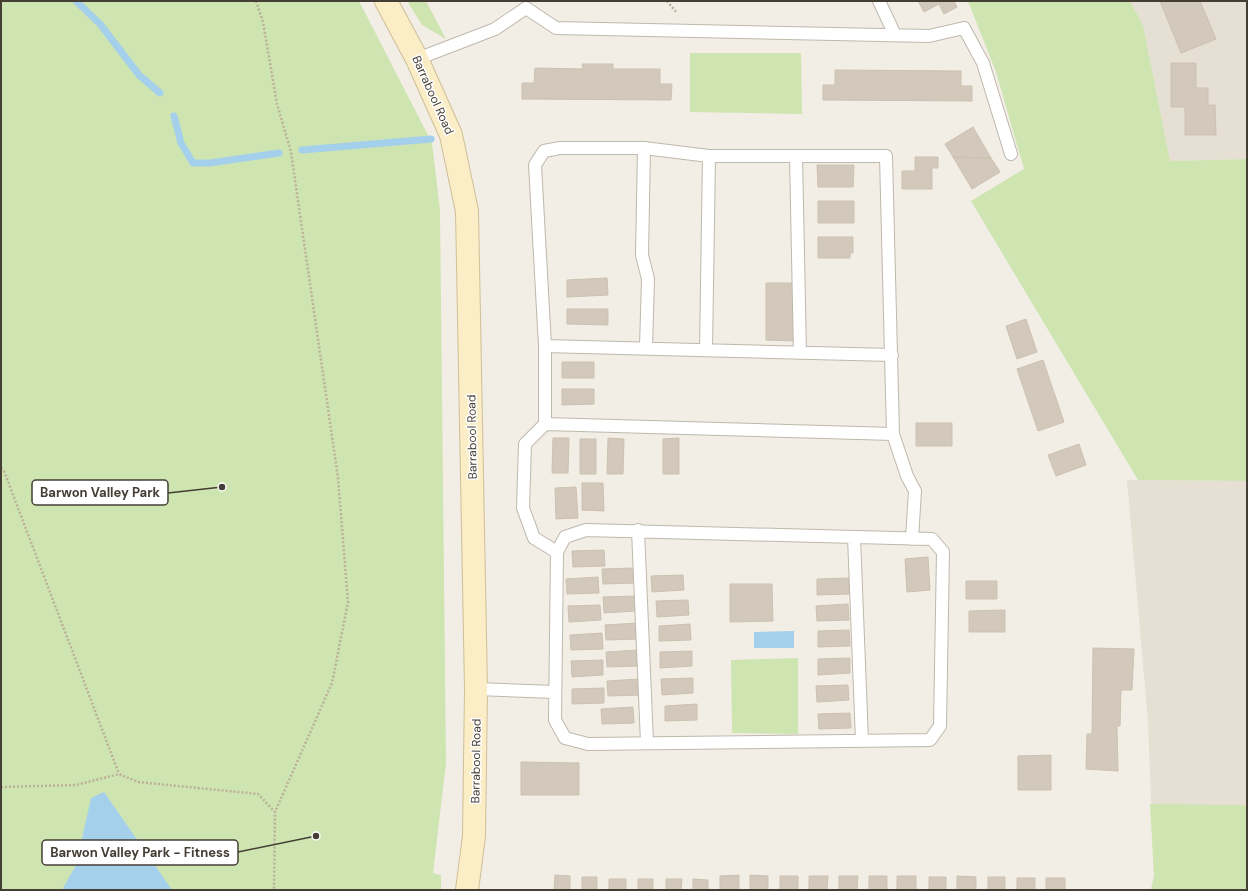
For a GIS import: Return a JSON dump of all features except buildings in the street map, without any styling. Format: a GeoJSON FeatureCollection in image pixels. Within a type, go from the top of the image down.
{"type":"FeatureCollection","features":[{"type":"Feature","properties":{"kind":"street","name":"Barrabool Road"},"geometry":{"type":"LineString","coordinates":[[386,1],[417,58],[451,136],[467,211],[476,689],[474,836],[467,890]]}},
{"type":"Feature","properties":{"kind":"lane"},"geometry":{"type":"LineString","coordinates":[[879,1],[895,35]]}},
{"type":"Feature","properties":{"kind":"lane"},"geometry":{"type":"LineString","coordinates":[[417,58],[495,29],[526,5],[556,28],[929,36],[964,28],[983,63],[1011,154]]}},
{"type":"Feature","properties":{"kind":"lane"},"geometry":{"type":"LineString","coordinates":[[557,552],[534,538],[523,508],[525,444],[545,424],[545,346],[535,165],[544,151],[560,148],[644,148],[709,156],[886,156],[893,434],[907,476],[915,491],[912,539]]}},
{"type":"Feature","properties":{"kind":"lane"},"geometry":{"type":"LineString","coordinates":[[644,148],[642,255],[648,279],[646,348]]}},
{"type":"Feature","properties":{"kind":"lane"},"geometry":{"type":"LineString","coordinates":[[706,350],[709,156]]}},
{"type":"Feature","properties":{"kind":"lane"},"geometry":{"type":"LineString","coordinates":[[796,156],[800,352]]}},
{"type":"Feature","properties":{"kind":"lane"},"geometry":{"type":"LineString","coordinates":[[545,346],[892,355]]}},
{"type":"Feature","properties":{"kind":"lane"},"geometry":{"type":"LineString","coordinates":[[545,424],[893,434]]}},
{"type":"Feature","properties":{"kind":"lane"},"geometry":{"type":"LineString","coordinates":[[586,530],[638,530],[932,539],[943,552],[940,726],[930,740],[588,744],[565,738],[555,720],[554,692],[557,552],[565,537],[586,530]]}},
{"type":"Feature","properties":{"kind":"lane"},"geometry":{"type":"LineString","coordinates":[[638,530],[647,743]]}},
{"type":"Feature","properties":{"kind":"lane"},"geometry":{"type":"LineString","coordinates":[[854,537],[862,741]]}},
{"type":"Feature","properties":{"kind":"lane"},"geometry":{"type":"LineString","coordinates":[[476,689],[554,692]]}},
{"type":"Feature","properties":{"kind":"path"},"geometry":{"type":"LineString","coordinates":[[256,1],[263,22],[278,104],[291,152],[338,478],[348,602],[332,683],[275,812],[274,890]]}},
{"type":"Feature","properties":{"kind":"path"},"geometry":{"type":"LineString","coordinates":[[1,468],[4,471],[118,774]]}},
{"type":"Feature","properties":{"kind":"path"},"geometry":{"type":"LineString","coordinates":[[1,787],[76,785],[118,774],[138,782],[258,794],[275,812]]}},
{"type":"Feature","properties":{"kind":"shaded area"},"geometry":{"type":"Polygon","coordinates":[[[1130,1],[1247,1],[1247,159],[1170,161],[1143,25],[1130,1]]]}},
{"type":"Feature","properties":{"kind":"shaded area"},"geometry":{"type":"Polygon","coordinates":[[[1127,480],[1247,481],[1247,890],[1151,890],[1154,876],[1148,722],[1127,480]]]}},
{"type":"Feature","properties":{"kind":"green space"},"geometry":{"type":"Polygon","coordinates":[[[1,1],[359,1],[432,143],[440,210],[446,763],[433,873],[441,875],[441,890],[1,890],[1,1]]]}},
{"type":"Feature","properties":{"kind":"green space"},"geometry":{"type":"Polygon","coordinates":[[[407,1],[426,1],[446,39],[422,25],[407,1]]]}},
{"type":"Feature","properties":{"kind":"green space"},"geometry":{"type":"Polygon","coordinates":[[[968,1],[1130,1],[1143,25],[1170,161],[1247,159],[1247,481],[1138,480],[971,201],[1024,169],[996,72],[968,1]]]}},
{"type":"Feature","properties":{"kind":"green space"},"geometry":{"type":"Polygon","coordinates":[[[690,53],[801,53],[802,114],[690,112],[690,53]]]}},
{"type":"Feature","properties":{"kind":"green space"},"geometry":{"type":"Polygon","coordinates":[[[798,658],[798,734],[732,733],[731,660],[798,658]]]}},
{"type":"Feature","properties":{"kind":"green space"},"geometry":{"type":"Polygon","coordinates":[[[1150,804],[1247,805],[1247,890],[1151,890],[1154,876],[1150,804]]]}},
{"type":"Feature","properties":{"kind":"water"},"geometry":{"type":"Polygon","coordinates":[[[794,631],[794,648],[754,648],[754,632],[794,631]]]}},
{"type":"Feature","properties":{"kind":"water"},"geometry":{"type":"Polygon","coordinates":[[[104,792],[172,890],[62,890],[76,865],[91,798],[104,792]]]}},
{"type":"Feature","properties":{"kind":"waterway"},"geometry":{"type":"LineString","coordinates":[[76,1],[100,24],[139,75],[160,93]]}},
{"type":"Feature","properties":{"kind":"waterway"},"geometry":{"type":"LineString","coordinates":[[174,116],[181,143],[193,163],[210,163],[279,153]]}},
{"type":"Feature","properties":{"kind":"waterway"},"geometry":{"type":"LineString","coordinates":[[302,150],[431,139]]}},
{"type":"Feature","properties":{"kind":"place","name":"Barwon Valley Park"},"geometry":{"type":"Point","coordinates":[222,487]}},
{"type":"Feature","properties":{"kind":"place","name":"Barwon Valley Park - Fitness"},"geometry":{"type":"Point","coordinates":[316,836]}}]}
